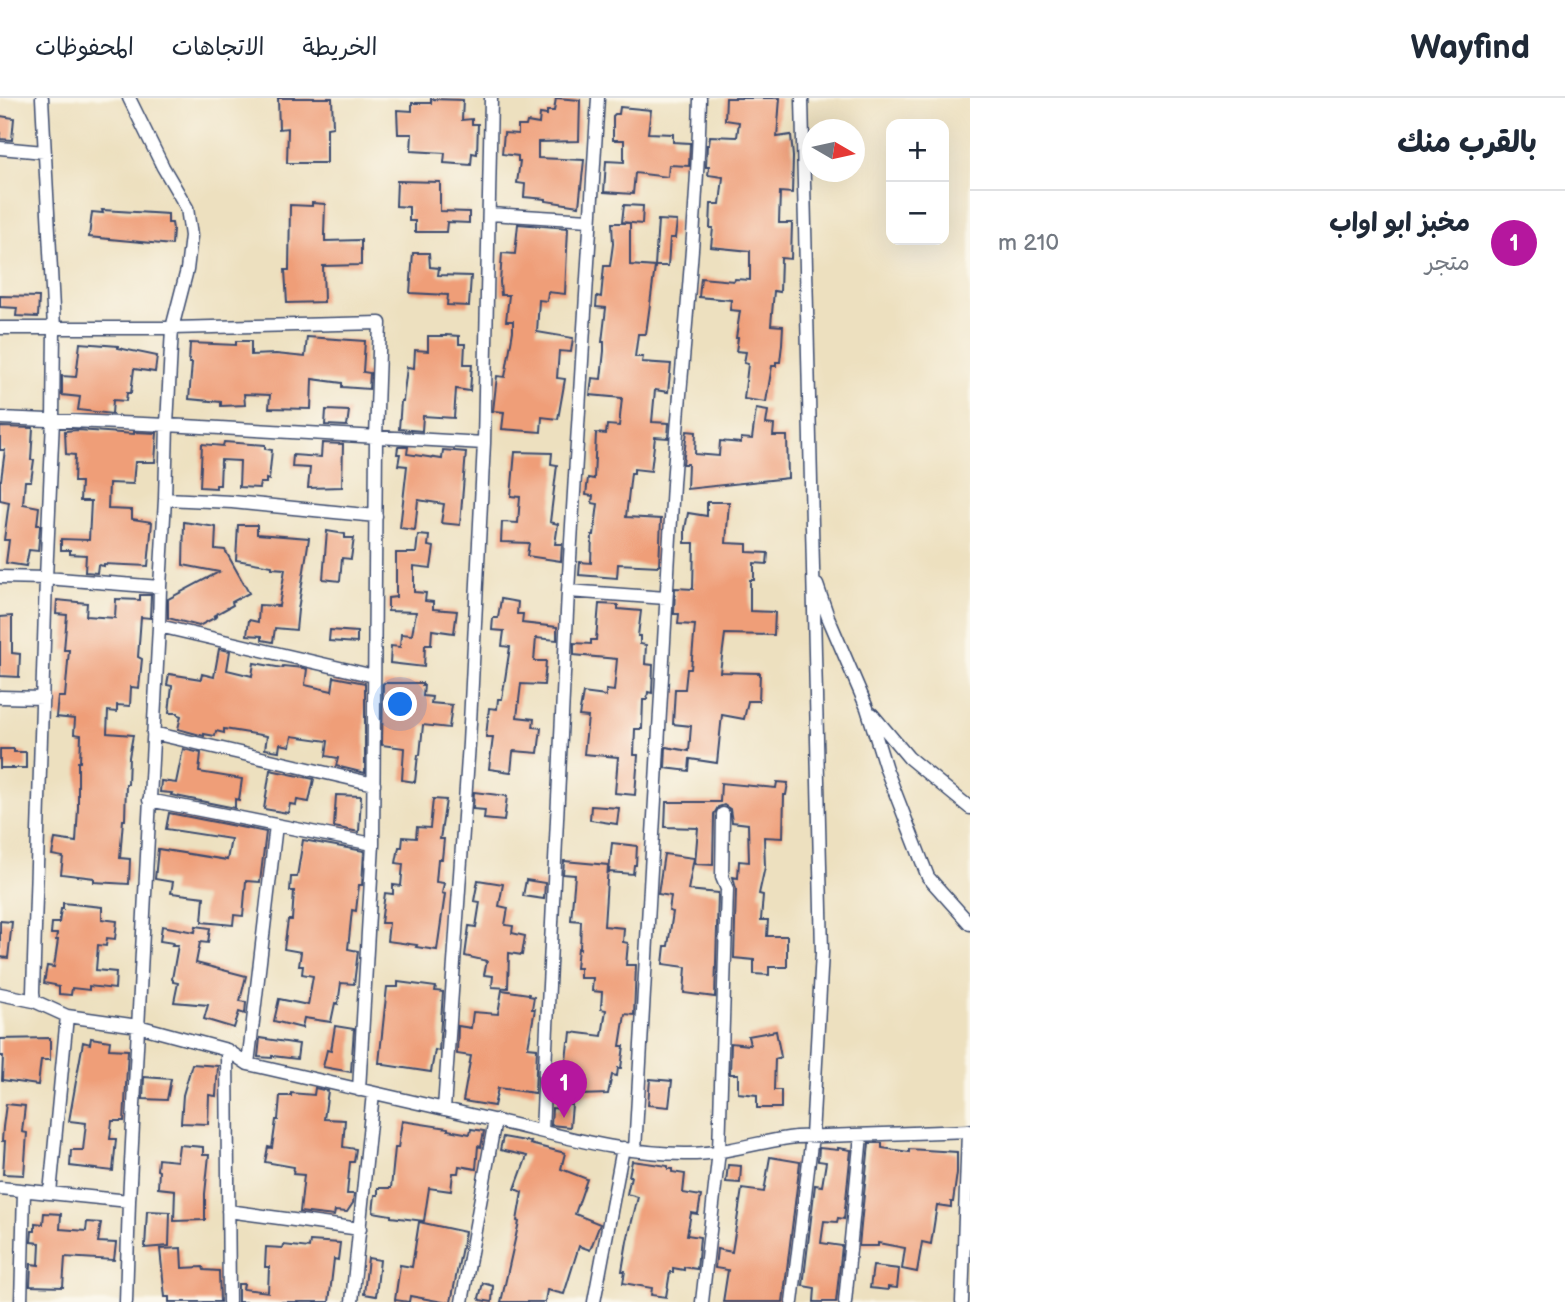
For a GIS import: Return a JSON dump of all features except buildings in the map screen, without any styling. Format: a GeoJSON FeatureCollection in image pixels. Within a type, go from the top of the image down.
{"type":"FeatureCollection","features":[{"type":"Feature","properties":{"kind":"street"},"geometry":{"type":"LineString","coordinates":[[34,1001],[54,328],[42,98]]}},
{"type":"Feature","properties":{"kind":"street"},"geometry":{"type":"LineString","coordinates":[[126,1302],[172,328],[187,270],[191,236],[187,208],[163,167],[129,98]]}},
{"type":"Feature","properties":{"kind":"street"},"geometry":{"type":"LineString","coordinates":[[444,1110],[469,743],[484,443],[491,98]]}},
{"type":"Feature","properties":{"kind":"street"},"geometry":{"type":"LineString","coordinates":[[541,1132],[568,591],[598,98]]}},
{"type":"Feature","properties":{"kind":"street"},"geometry":{"type":"LineString","coordinates":[[594,1302],[629,1149],[679,406],[698,176],[701,98]]}},
{"type":"Feature","properties":{"kind":"street"},"geometry":{"type":"LineString","coordinates":[[792,1302],[812,1136],[822,952],[802,98]]}},
{"type":"Feature","properties":{"kind":"street"},"geometry":{"type":"LineString","coordinates":[[0,148],[44,152]]}},
{"type":"Feature","properties":{"kind":"street"},"geometry":{"type":"LineString","coordinates":[[490,214],[589,220]]}},
{"type":"Feature","properties":{"kind":"street"},"geometry":{"type":"LineString","coordinates":[[0,328],[172,328],[380,323],[376,438],[373,844],[359,1090]]}},
{"type":"Feature","properties":{"kind":"street"},"geometry":{"type":"LineString","coordinates":[[0,418],[484,443]]}},
{"type":"Feature","properties":{"kind":"street"},"geometry":{"type":"LineString","coordinates":[[165,499],[232,502],[376,516]]}},
{"type":"Feature","properties":{"kind":"street"},"geometry":{"type":"LineString","coordinates":[[813,575],[867,708],[886,769],[928,877],[970,924]]}},
{"type":"Feature","properties":{"kind":"street"},"geometry":{"type":"LineString","coordinates":[[0,577],[160,587]]}},
{"type":"Feature","properties":{"kind":"street"},"geometry":{"type":"LineString","coordinates":[[568,591],[666,598]]}},
{"type":"Feature","properties":{"kind":"street"},"geometry":{"type":"LineString","coordinates":[[159,626],[374,676]]}},
{"type":"Feature","properties":{"kind":"street"},"geometry":{"type":"LineString","coordinates":[[0,697],[43,698]]}},
{"type":"Feature","properties":{"kind":"street"},"geometry":{"type":"LineString","coordinates":[[867,708],[909,758],[970,808]]}},
{"type":"Feature","properties":{"kind":"street"},"geometry":{"type":"LineString","coordinates":[[153,733],[374,784]]}},
{"type":"Feature","properties":{"kind":"street"},"geometry":{"type":"LineString","coordinates":[[149,800],[373,844]]}},
{"type":"Feature","properties":{"kind":"street"},"geometry":{"type":"LineString","coordinates":[[702,1302],[719,1151],[727,889],[722,877],[723,814]]}},
{"type":"Feature","properties":{"kind":"street"},"geometry":{"type":"LineString","coordinates":[[248,1064],[276,825]]}},
{"type":"Feature","properties":{"kind":"street"},"geometry":{"type":"LineString","coordinates":[[0,994],[34,1001],[67,1016],[138,1027],[227,1050],[248,1064],[541,1132],[629,1149],[687,1154],[746,1148],[779,1139],[812,1136],[969,1131],[962,1302]]}},
{"type":"Feature","properties":{"kind":"street"},"geometry":{"type":"LineString","coordinates":[[50,1193],[67,1016]]}},
{"type":"Feature","properties":{"kind":"street"},"geometry":{"type":"LineString","coordinates":[[227,1050],[229,1302]]}},
{"type":"Feature","properties":{"kind":"street"},"geometry":{"type":"LineString","coordinates":[[352,1302],[373,1093]]}},
{"type":"Feature","properties":{"kind":"street"},"geometry":{"type":"LineString","coordinates":[[462,1302],[495,1120]]}},
{"type":"Feature","properties":{"kind":"street"},"geometry":{"type":"LineString","coordinates":[[845,1302],[862,1135]]}},
{"type":"Feature","properties":{"kind":"street"},"geometry":{"type":"LineString","coordinates":[[0,1188],[129,1201]]}},
{"type":"Feature","properties":{"kind":"street"},"geometry":{"type":"LineString","coordinates":[[21,1302],[24,1191]]}},
{"type":"Feature","properties":{"kind":"street"},"geometry":{"type":"LineString","coordinates":[[228,1212],[360,1229]]}},
{"type":"Feature","properties":{"kind":"place","name":"مخبز ابو اواب"},"geometry":{"type":"Point","coordinates":[564,1118]}}]}
